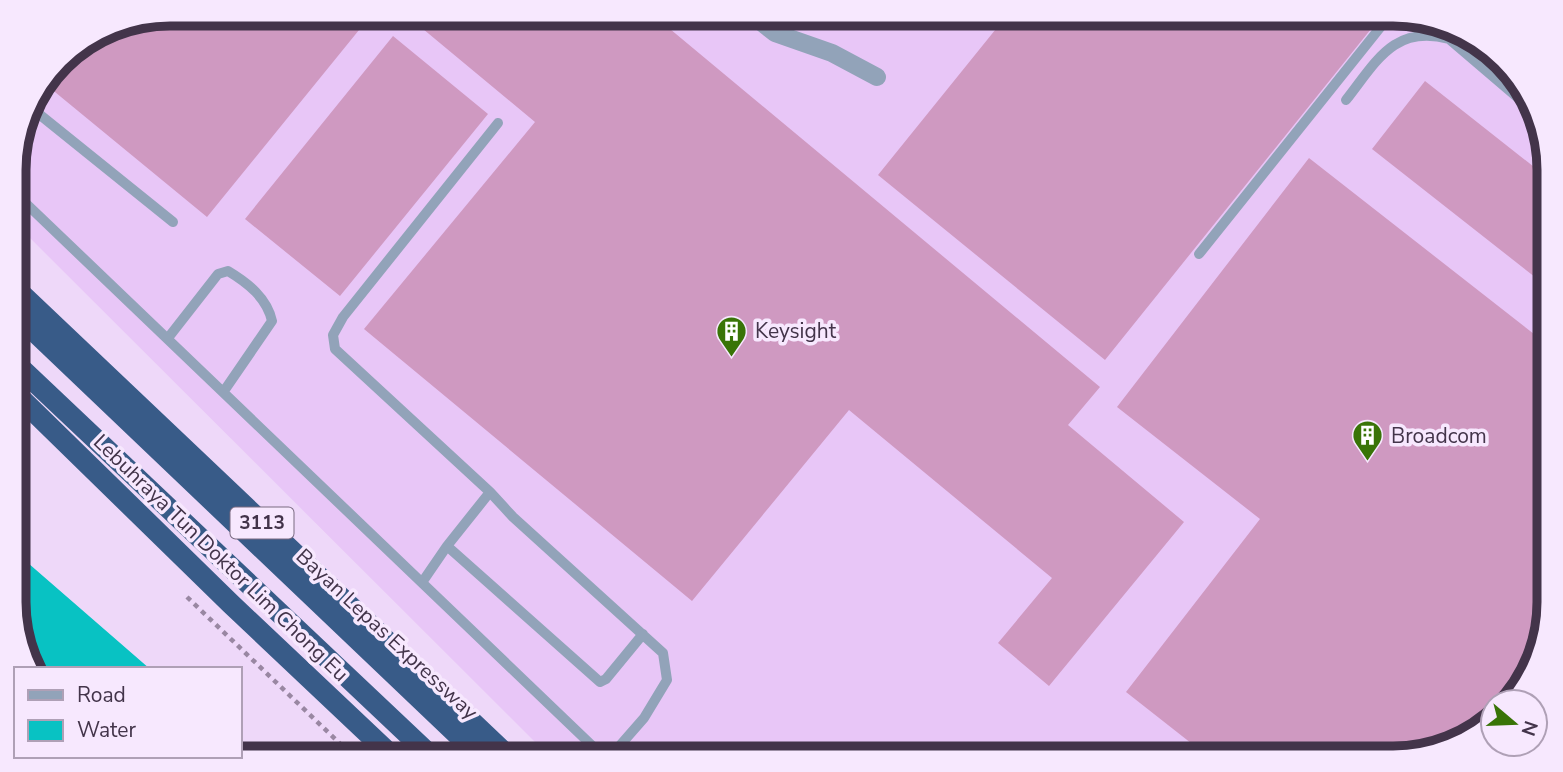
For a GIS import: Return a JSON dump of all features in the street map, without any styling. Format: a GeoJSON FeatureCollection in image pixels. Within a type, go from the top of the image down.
{"type":"FeatureCollection","features":[{"type":"Feature","properties":{"kind":"highway","name":"3113"},"geometry":{"type":"LineString","coordinates":[[27,299],[496,746]]}},
{"type":"Feature","properties":{"kind":"highway","name":"Bayan Lepas Expressway"},"geometry":{"type":"LineString","coordinates":[[27,324],[469,746]]}},
{"type":"Feature","properties":{"kind":"highway","name":"3113"},"geometry":{"type":"LineString","coordinates":[[27,374],[420,746]]}},
{"type":"Feature","properties":{"kind":"highway","name":"Lebuhraya Tun Doktor Lim Chong Eu"},"geometry":{"type":"LineString","coordinates":[[26,404],[381,746]]}},
{"type":"Feature","properties":{"kind":"street"},"geometry":{"type":"LineString","coordinates":[[767,27],[775,33],[832,52],[877,77]]}},
{"type":"Feature","properties":{"kind":"lane"},"geometry":{"type":"LineString","coordinates":[[775,33],[780,26]]}},
{"type":"Feature","properties":{"kind":"lane"},"geometry":{"type":"LineString","coordinates":[[1199,254],[1381,26]]}},
{"type":"Feature","properties":{"kind":"lane"},"geometry":{"type":"LineString","coordinates":[[1346,100],[1385,51],[1414,35],[1432,34],[1449,39],[1515,96]]}},
{"type":"Feature","properties":{"kind":"lane"},"geometry":{"type":"LineString","coordinates":[[38,113],[173,222]]}},
{"type":"Feature","properties":{"kind":"lane"},"geometry":{"type":"LineString","coordinates":[[498,123],[343,317],[333,335],[335,349],[490,492],[513,517],[663,653],[667,680],[644,718],[618,746]]}},
{"type":"Feature","properties":{"kind":"lane"},"geometry":{"type":"LineString","coordinates":[[27,203],[594,746]]}},
{"type":"Feature","properties":{"kind":"lane"},"geometry":{"type":"LineString","coordinates":[[168,338],[218,274],[228,271],[253,290],[269,307],[272,321],[224,391]]}},
{"type":"Feature","properties":{"kind":"lane"},"geometry":{"type":"LineString","coordinates":[[423,581],[490,492]]}},
{"type":"Feature","properties":{"kind":"lane"},"geometry":{"type":"LineString","coordinates":[[447,546],[600,682],[606,679],[643,634]]}},
{"type":"Feature","properties":{"kind":"shaded area"},"geometry":{"type":"Polygon","coordinates":[[[1393,26],[1421,29],[1456,41],[1495,68],[1507,83],[1526,115],[1536,151],[1537,602],[1529,648],[1508,688],[1479,688],[1479,717],[1439,738],[1402,745],[539,746],[27,235],[27,161],[37,115],[68,68],[90,51],[115,37],[161,27],[1393,26]]]}},
{"type":"Feature","properties":{"kind":"water"},"geometry":{"type":"Polygon","coordinates":[[[26,561],[148,667],[42,667],[27,621],[26,561]]]}},
{"type":"Feature","properties":{"kind":"building"},"geometry":{"type":"Polygon","coordinates":[[[998,26],[1373,26],[1105,360],[878,175],[998,26]]]}},
{"type":"Feature","properties":{"kind":"building"},"geometry":{"type":"Polygon","coordinates":[[[362,27],[207,217],[52,89],[68,68],[107,41],[142,29],[362,27]]]}},
{"type":"Feature","properties":{"kind":"building","name":"Keysight"},"geometry":{"type":"Polygon","coordinates":[[[420,27],[667,27],[1100,387],[1068,425],[1184,522],[1049,686],[998,643],[1052,578],[849,410],[692,601],[364,329],[535,122],[420,27]]]}},
{"type":"Feature","properties":{"kind":"building"},"geometry":{"type":"Polygon","coordinates":[[[393,36],[488,114],[340,296],[245,219],[393,36]]]}},
{"type":"Feature","properties":{"kind":"building"},"geometry":{"type":"Polygon","coordinates":[[[1425,81],[1537,169],[1537,279],[1372,149],[1425,81]]]}},
{"type":"Feature","properties":{"kind":"building","name":"Broadcom"},"geometry":{"type":"Polygon","coordinates":[[[1309,158],[1537,336],[1537,602],[1529,648],[1512,682],[1508,688],[1479,688],[1479,717],[1456,731],[1421,743],[1194,745],[1126,692],[1260,519],[1117,407],[1309,158]]]}},
{"type":"Feature","properties":{"kind":"place","name":"Keysight"},"geometry":{"type":"Point","coordinates":[732,358]}},
{"type":"Feature","properties":{"kind":"place","name":"Broadcom"},"geometry":{"type":"Point","coordinates":[1368,463]}}]}
